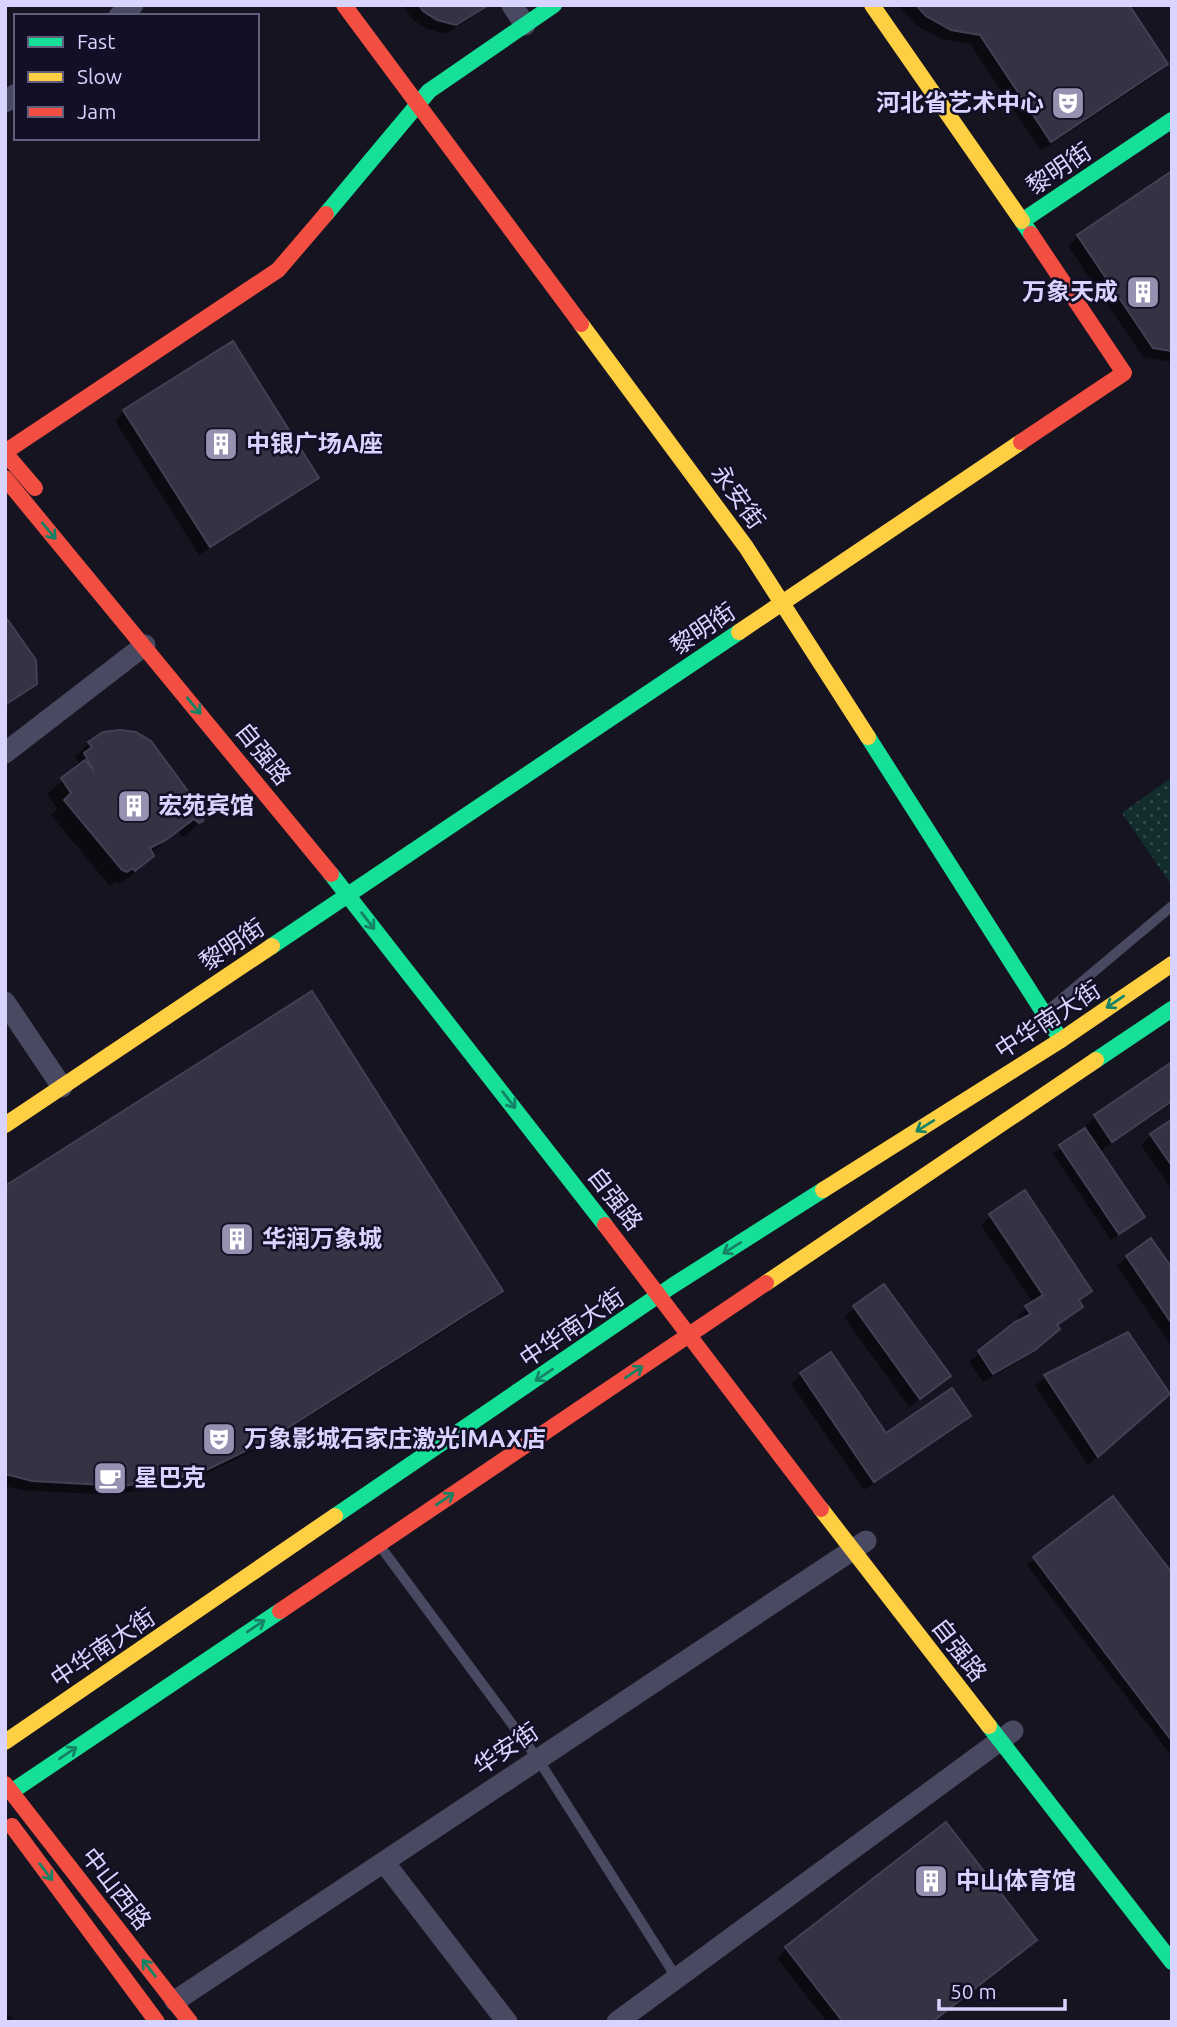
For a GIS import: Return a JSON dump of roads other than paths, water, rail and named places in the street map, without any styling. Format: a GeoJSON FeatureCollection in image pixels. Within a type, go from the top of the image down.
{"type":"FeatureCollection","features":[{"type":"Feature","properties":{"kind":"main road","name":"永安街"},"geometry":{"type":"LineString","coordinates":[[344,5],[746,547],[1061,1040]]}},
{"type":"Feature","properties":{"kind":"main road"},"geometry":{"type":"LineString","coordinates":[[48,504],[5,452],[278,270],[429,91],[554,5]]}},
{"type":"Feature","properties":{"kind":"main road"},"geometry":{"type":"LineString","coordinates":[[872,5],[1022,221]]}},
{"type":"Feature","properties":{"kind":"main road","name":"黎明街"},"geometry":{"type":"LineString","coordinates":[[5,1125],[1124,373],[1022,221],[1172,120]]}},
{"type":"Feature","properties":{"kind":"main road","name":"自强路"},"geometry":{"type":"LineString","coordinates":[[5,478],[13,503],[145,645],[358,888],[669,1289],[859,1546],[1010,1733],[1172,1962]]}},
{"type":"Feature","properties":{"kind":"main road","name":"中华南大街"},"geometry":{"type":"LineString","coordinates":[[5,1742],[669,1289],[1061,1040],[1172,964]]}},
{"type":"Feature","properties":{"kind":"main road"},"geometry":{"type":"LineString","coordinates":[[7,1790],[378,1544],[695,1326],[1172,1009]]}},
{"type":"Feature","properties":{"kind":"main road","name":"自强路"},"geometry":{"type":"LineString","coordinates":[[859,1546],[988,1699]]}},
{"type":"Feature","properties":{"kind":"main road","name":"中山西路"},"geometry":{"type":"LineString","coordinates":[[7,1790],[190,2022]]}},
{"type":"Feature","properties":{"kind":"main road","name":"中山西路"},"geometry":{"type":"LineString","coordinates":[[5,1818],[151,2020]]}},
{"type":"Feature","properties":{"kind":"street"},"geometry":{"type":"LineString","coordinates":[[512,5],[525,25]]}},
{"type":"Feature","properties":{"kind":"street"},"geometry":{"type":"LineString","coordinates":[[5,753],[145,645]]}},
{"type":"Feature","properties":{"kind":"street"},"geometry":{"type":"LineString","coordinates":[[5,1002],[62,1087]]}},
{"type":"Feature","properties":{"kind":"street","name":"华安街"},"geometry":{"type":"LineString","coordinates":[[175,2001],[859,1546]]}},
{"type":"Feature","properties":{"kind":"street"},"geometry":{"type":"LineString","coordinates":[[617,2022],[1010,1733]]}},
{"type":"Feature","properties":{"kind":"street"},"geometry":{"type":"LineString","coordinates":[[384,1862],[507,2022]]}},
{"type":"Feature","properties":{"kind":"lane"},"geometry":{"type":"LineString","coordinates":[[1044,1014],[1172,906]]}},
{"type":"Feature","properties":{"kind":"lane"},"geometry":{"type":"LineString","coordinates":[[378,1544],[538,1759],[676,1977]]}},
{"type":"Feature","properties":{"kind":"place","name":"河北省艺术中心"},"geometry":{"type":"Point","coordinates":[1068,103]}},
{"type":"Feature","properties":{"kind":"place","name":"万象天成"},"geometry":{"type":"Point","coordinates":[1143,292]}},
{"type":"Feature","properties":{"kind":"place","name":"中银广场A座"},"geometry":{"type":"Point","coordinates":[221,444]}},
{"type":"Feature","properties":{"kind":"place","name":"宏苑宾馆"},"geometry":{"type":"Point","coordinates":[134,806]}},
{"type":"Feature","properties":{"kind":"place","name":"华润万象城"},"geometry":{"type":"Point","coordinates":[237,1239]}},
{"type":"Feature","properties":{"kind":"place","name":"万象影城石家庄激光IMAX店"},"geometry":{"type":"Point","coordinates":[219,1439]}},
{"type":"Feature","properties":{"kind":"place","name":"星巴克"},"geometry":{"type":"Point","coordinates":[110,1478]}},
{"type":"Feature","properties":{"kind":"place","name":"中山体育馆"},"geometry":{"type":"Point","coordinates":[931,1881]}}]}
